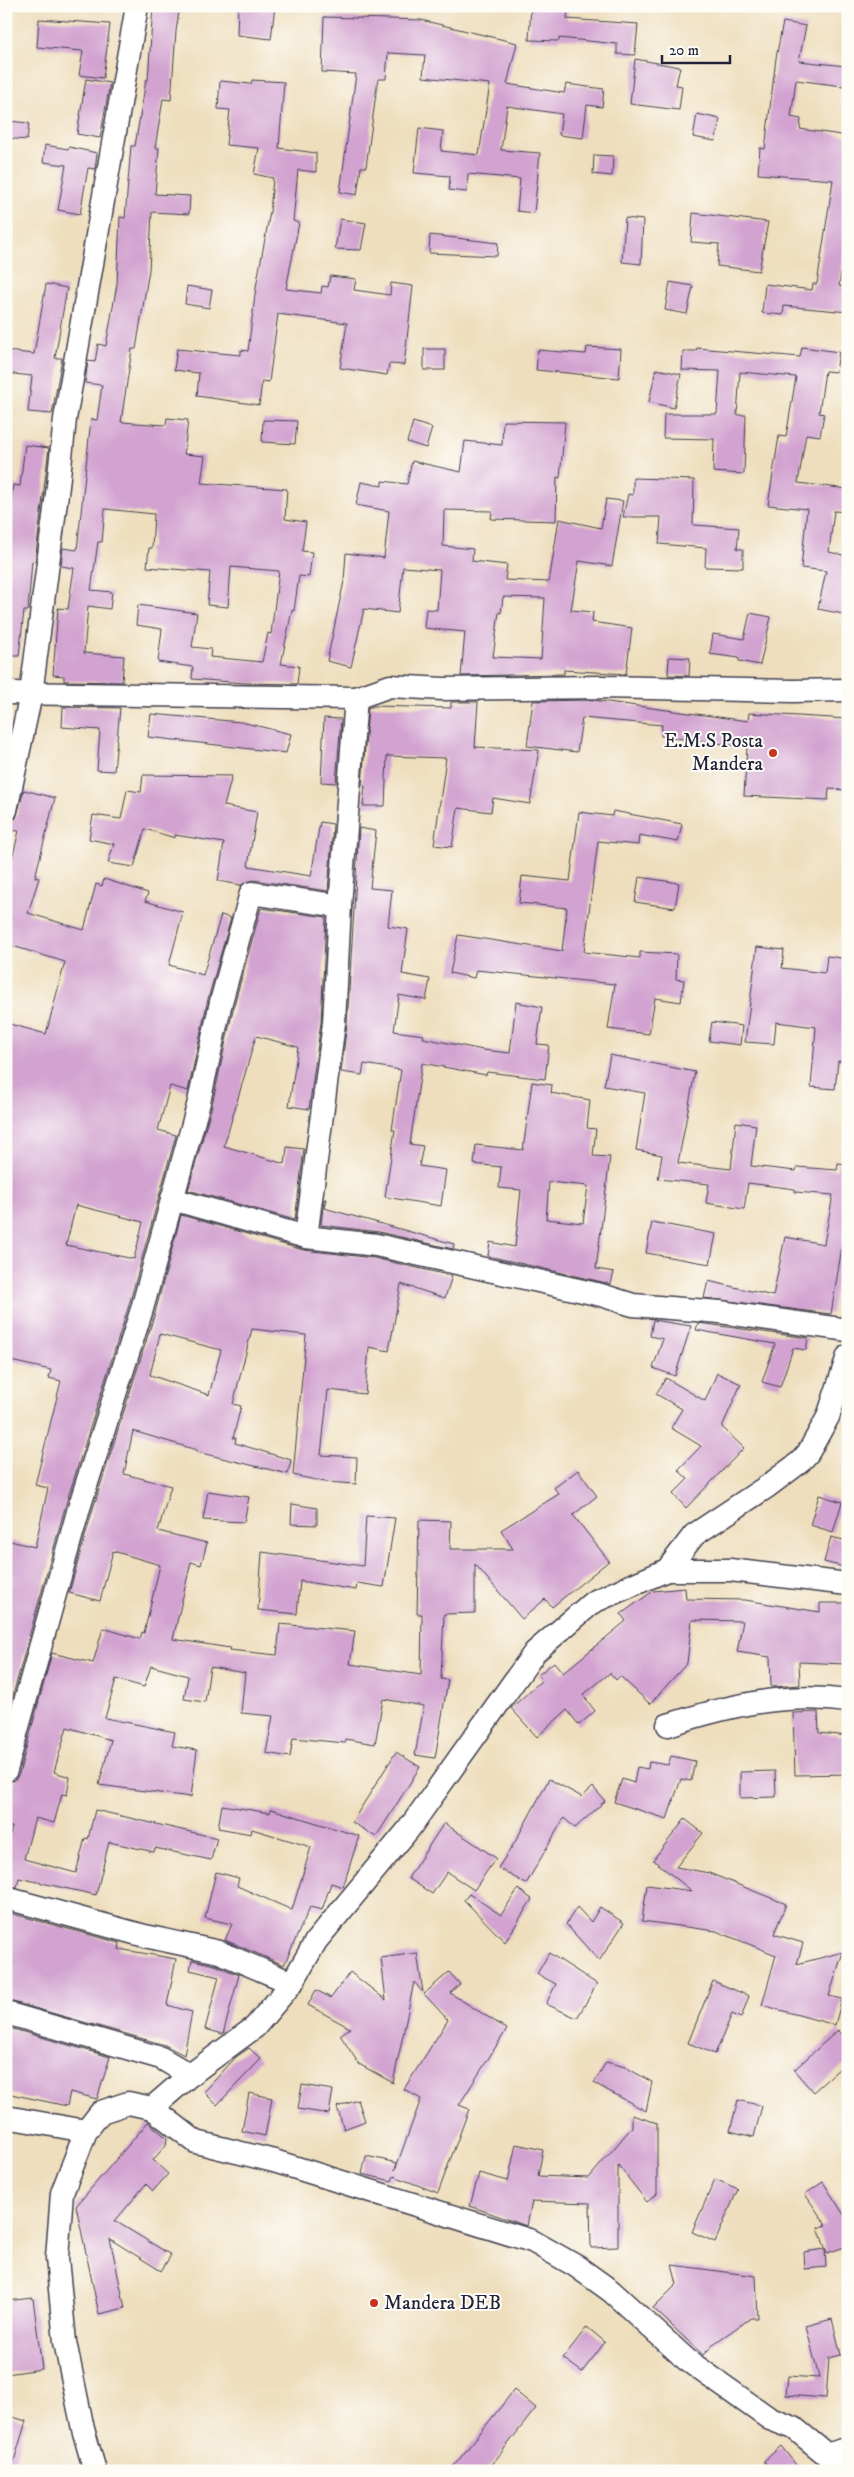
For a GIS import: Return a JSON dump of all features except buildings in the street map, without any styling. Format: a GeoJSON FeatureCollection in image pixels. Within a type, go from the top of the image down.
{"type":"FeatureCollection","features":[{"type":"Feature","properties":{"kind":"street"},"geometry":{"type":"LineString","coordinates":[[6,810],[31,694],[65,419],[137,6]]}},
{"type":"Feature","properties":{"kind":"street"},"geometry":{"type":"LineString","coordinates":[[6,693],[356,698],[390,686],[443,689],[602,687],[793,691],[848,690]]}},
{"type":"Feature","properties":{"kind":"street"},"geometry":{"type":"LineString","coordinates":[[306,1238],[334,1023],[340,906],[356,698]]}},
{"type":"Feature","properties":{"kind":"street"},"geometry":{"type":"LineString","coordinates":[[6,1770],[80,1508],[142,1308],[251,893],[340,906]]}},
{"type":"Feature","properties":{"kind":"street"},"geometry":{"type":"LineString","coordinates":[[172,1199],[306,1238],[376,1245],[601,1295],[633,1305],[720,1312],[848,1330]]}},
{"type":"Feature","properties":{"kind":"street"},"geometry":{"type":"LineString","coordinates":[[667,1570],[694,1535],[768,1486],[800,1462],[808,1453],[828,1417],[848,1356]]}},
{"type":"Feature","properties":{"kind":"street"},"geometry":{"type":"LineString","coordinates":[[152,2108],[190,2075],[255,2027],[292,1983],[316,1941],[408,1830],[535,1652],[593,1602],[667,1570],[730,1570],[848,1584]]}},
{"type":"Feature","properties":{"kind":"street"},"geometry":{"type":"LineString","coordinates":[[668,1725],[731,1707],[769,1700],[802,1697],[848,1701]]}},
{"type":"Feature","properties":{"kind":"street"},"geometry":{"type":"LineString","coordinates":[[6,1898],[145,1936],[220,1952],[292,1983]]}},
{"type":"Feature","properties":{"kind":"street"},"geometry":{"type":"LineString","coordinates":[[6,2014],[161,2058],[190,2075]]}},
{"type":"Feature","properties":{"kind":"street"},"geometry":{"type":"LineString","coordinates":[[95,2471],[83,2430],[65,2342],[57,2258],[62,2193],[86,2131],[101,2112],[128,2102],[152,2108],[196,2142],[274,2161],[532,2241],[576,2266],[611,2291],[687,2360],[770,2419],[794,2428],[837,2458]]}},
{"type":"Feature","properties":{"kind":"street"},"geometry":{"type":"LineString","coordinates":[[6,2117],[86,2131]]}},
{"type":"Feature","properties":{"kind":"place","name":"E.M.S Posta Mandera"},"geometry":{"type":"Point","coordinates":[773,753]}},
{"type":"Feature","properties":{"kind":"place","name":"Mandera DEB"},"geometry":{"type":"Point","coordinates":[374,2303]}}]}
